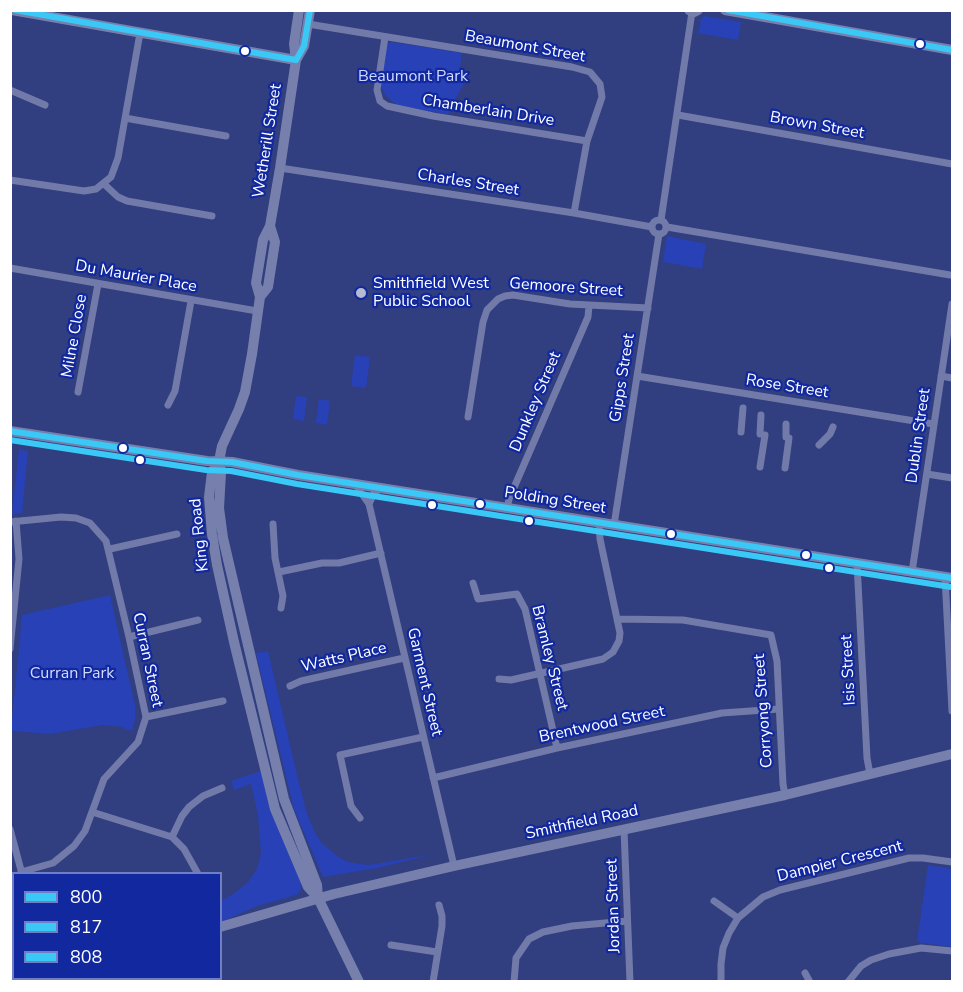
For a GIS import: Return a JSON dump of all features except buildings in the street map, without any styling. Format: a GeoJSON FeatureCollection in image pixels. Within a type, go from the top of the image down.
{"type":"FeatureCollection","features":[{"type":"Feature","properties":{"kind":"main road"},"geometry":{"type":"LineString","coordinates":[[12,10],[296,60]]}},
{"type":"Feature","properties":{"kind":"main road","name":"Wetherill Street"},"geometry":{"type":"LineString","coordinates":[[219,461],[222,446],[245,392],[260,297],[268,287],[275,242],[270,226],[296,60],[294,44],[299,10]]}},
{"type":"Feature","properties":{"kind":"main road","name":"Wetherill Street"},"geometry":{"type":"LineString","coordinates":[[296,60],[304,46],[310,10]]}},
{"type":"Feature","properties":{"kind":"main road"},"geometry":{"type":"LineString","coordinates":[[725,10],[952,50]]}},
{"type":"Feature","properties":{"kind":"main road","name":"Polding Street"},"geometry":{"type":"LineString","coordinates":[[10,430],[219,461],[949,578]]}},
{"type":"Feature","properties":{"kind":"main road","name":"King Road"},"geometry":{"type":"LineString","coordinates":[[219,461],[212,472],[210,496],[212,534],[217,565],[275,809],[308,887],[318,898],[359,981]]}},
{"type":"Feature","properties":{"kind":"main road","name":"Smithfield Road"},"geometry":{"type":"LineString","coordinates":[[222,926],[318,898],[454,866],[785,795],[952,754]]}},
{"type":"Feature","properties":{"kind":"street"},"geometry":{"type":"LineString","coordinates":[[661,220],[693,11]]}},
{"type":"Feature","properties":{"kind":"street","name":"Beaumont Street"},"geometry":{"type":"LineString","coordinates":[[308,24],[572,67],[590,72],[600,84],[602,97],[587,141],[574,213]]}},
{"type":"Feature","properties":{"kind":"street"},"geometry":{"type":"LineString","coordinates":[[10,180],[84,191],[104,184],[111,177],[115,169],[140,33]]}},
{"type":"Feature","properties":{"kind":"street","name":"Chamberlain Drive"},"geometry":{"type":"LineString","coordinates":[[384,36],[377,90],[380,101],[387,106],[433,116],[587,141]]}},
{"type":"Feature","properties":{"kind":"street"},"geometry":{"type":"LineString","coordinates":[[10,90],[45,105]]}},
{"type":"Feature","properties":{"kind":"street","name":"Brown Street"},"geometry":{"type":"LineString","coordinates":[[678,115],[952,164]]}},
{"type":"Feature","properties":{"kind":"street"},"geometry":{"type":"LineString","coordinates":[[125,118],[226,136]]}},
{"type":"Feature","properties":{"kind":"street","name":"Charles Street"},"geometry":{"type":"LineString","coordinates":[[280,168],[652,227]]}},
{"type":"Feature","properties":{"kind":"street"},"geometry":{"type":"LineString","coordinates":[[104,184],[118,197],[127,201],[212,216]]}},
{"type":"Feature","properties":{"kind":"street"},"geometry":{"type":"LineString","coordinates":[[661,220],[667,227],[952,276]]}},
{"type":"Feature","properties":{"kind":"street"},"geometry":{"type":"LineString","coordinates":[[661,220],[655,222],[652,227],[655,233],[659,234],[667,227]]}},
{"type":"Feature","properties":{"kind":"street","name":"Gipps Street"},"geometry":{"type":"LineString","coordinates":[[614,525],[659,234]]}},
{"type":"Feature","properties":{"kind":"street","name":"Du Maurier Place"},"geometry":{"type":"LineString","coordinates":[[10,268],[257,311]]}},
{"type":"Feature","properties":{"kind":"street","name":"Milne Close"},"geometry":{"type":"LineString","coordinates":[[78,392],[98,284]]}},
{"type":"Feature","properties":{"kind":"street","name":"Gemoore Street"},"geometry":{"type":"LineString","coordinates":[[468,417],[483,322],[492,304],[505,296],[513,295],[589,306],[648,308]]}},
{"type":"Feature","properties":{"kind":"street"},"geometry":{"type":"LineString","coordinates":[[168,405],[175,391],[191,301]]}},
{"type":"Feature","properties":{"kind":"street","name":"Dublin Street"},"geometry":{"type":"LineString","coordinates":[[912,572],[952,304]]}},
{"type":"Feature","properties":{"kind":"street","name":"Dunkley Street"},"geometry":{"type":"LineString","coordinates":[[507,508],[588,317],[589,306]]}},
{"type":"Feature","properties":{"kind":"street","name":"Rose Street"},"geometry":{"type":"LineString","coordinates":[[637,376],[933,424]]}},
{"type":"Feature","properties":{"kind":"street"},"geometry":{"type":"LineString","coordinates":[[941,376],[952,378]]}},
{"type":"Feature","properties":{"kind":"street"},"geometry":{"type":"LineString","coordinates":[[741,432],[743,408]]}},
{"type":"Feature","properties":{"kind":"street"},"geometry":{"type":"LineString","coordinates":[[760,467],[762,415]]}},
{"type":"Feature","properties":{"kind":"street"},"geometry":{"type":"LineString","coordinates":[[785,468],[786,424]]}},
{"type":"Feature","properties":{"kind":"street"},"geometry":{"type":"LineString","coordinates":[[819,445],[830,434],[833,427]]}},
{"type":"Feature","properties":{"kind":"street"},"geometry":{"type":"LineString","coordinates":[[927,474],[952,478]]}},
{"type":"Feature","properties":{"kind":"street","name":"Garment Street"},"geometry":{"type":"LineString","coordinates":[[355,484],[369,504],[454,866]]}},
{"type":"Feature","properties":{"kind":"street"},"geometry":{"type":"LineString","coordinates":[[369,504],[374,493],[382,488]]}},
{"type":"Feature","properties":{"kind":"street","name":"Curran Street"},"geometry":{"type":"LineString","coordinates":[[13,522],[61,517],[84,520],[99,531],[110,549],[146,717],[138,742],[104,779],[85,831],[69,852],[54,863],[24,872]]}},
{"type":"Feature","properties":{"kind":"street"},"geometry":{"type":"LineString","coordinates":[[10,649],[20,559],[13,522]]}},
{"type":"Feature","properties":{"kind":"street"},"geometry":{"type":"LineString","coordinates":[[499,679],[511,680],[540,674],[603,659],[613,652],[619,641],[619,619],[600,539],[599,523]]}},
{"type":"Feature","properties":{"kind":"street"},"geometry":{"type":"LineString","coordinates":[[273,524],[275,558],[283,596],[281,608]]}},
{"type":"Feature","properties":{"kind":"street"},"geometry":{"type":"LineString","coordinates":[[110,549],[177,534]]}},
{"type":"Feature","properties":{"kind":"street"},"geometry":{"type":"LineString","coordinates":[[279,572],[322,562],[339,563],[381,553]]}},
{"type":"Feature","properties":{"kind":"street","name":"Isis Street"},"geometry":{"type":"LineString","coordinates":[[857,563],[867,758],[870,774]]}},
{"type":"Feature","properties":{"kind":"street"},"geometry":{"type":"LineString","coordinates":[[949,578],[952,711]]}},
{"type":"Feature","properties":{"kind":"street","name":"Bramley Street"},"geometry":{"type":"LineString","coordinates":[[473,583],[478,599],[517,594],[525,609],[556,748]]}},
{"type":"Feature","properties":{"kind":"street","name":"Corryong Street"},"geometry":{"type":"LineString","coordinates":[[619,619],[683,620],[771,635],[777,661],[785,795]]}},
{"type":"Feature","properties":{"kind":"street"},"geometry":{"type":"LineString","coordinates":[[129,637],[198,620]]}},
{"type":"Feature","properties":{"kind":"street","name":"Watts Place"},"geometry":{"type":"LineString","coordinates":[[290,686],[301,681],[404,658]]}},
{"type":"Feature","properties":{"kind":"street"},"geometry":{"type":"LineString","coordinates":[[146,717],[223,701]]}},
{"type":"Feature","properties":{"kind":"street","name":"Brentwood Street"},"geometry":{"type":"LineString","coordinates":[[433,778],[556,748],[722,713],[779,709]]}},
{"type":"Feature","properties":{"kind":"street"},"geometry":{"type":"LineString","coordinates":[[360,818],[351,806],[340,755],[423,737]]}},
{"type":"Feature","properties":{"kind":"street"},"geometry":{"type":"LineString","coordinates":[[172,837],[189,807],[202,796],[222,788]]}},
{"type":"Feature","properties":{"kind":"street"},"geometry":{"type":"LineString","coordinates":[[92,812],[172,837],[184,849],[197,872]]}},
{"type":"Feature","properties":{"kind":"street"},"geometry":{"type":"LineString","coordinates":[[10,829],[21,872]]}},
{"type":"Feature","properties":{"kind":"street","name":"Jordan Street"},"geometry":{"type":"LineString","coordinates":[[624,829],[630,981]]}},
{"type":"Feature","properties":{"kind":"street","name":"Dampier Crescent"},"geometry":{"type":"LineString","coordinates":[[721,981],[723,948],[729,933],[738,918],[763,897],[780,890],[909,858],[952,862]]}},
{"type":"Feature","properties":{"kind":"street"},"geometry":{"type":"LineString","coordinates":[[714,901],[738,918]]}},
{"type":"Feature","properties":{"kind":"street"},"geometry":{"type":"LineString","coordinates":[[433,981],[442,916],[439,905]]}},
{"type":"Feature","properties":{"kind":"street"},"geometry":{"type":"LineString","coordinates":[[514,981],[516,958],[529,939],[543,932],[572,926],[627,921]]}},
{"type":"Feature","properties":{"kind":"street"},"geometry":{"type":"LineString","coordinates":[[391,945],[437,952]]}},
{"type":"Feature","properties":{"kind":"street"},"geometry":{"type":"LineString","coordinates":[[848,981],[861,966],[889,954],[921,948],[952,951]]}},
{"type":"Feature","properties":{"kind":"street"},"geometry":{"type":"LineString","coordinates":[[805,973],[810,981]]}},
{"type":"Feature","properties":{"kind":"green space"},"geometry":{"type":"Polygon","coordinates":[[[704,16],[741,22],[738,40],[698,33],[701,19],[704,16]]]}},
{"type":"Feature","properties":{"kind":"green space","name":"Beaumont Park"},"geometry":{"type":"Polygon","coordinates":[[[390,42],[462,53],[458,82],[464,83],[448,114],[399,107],[386,96],[382,89],[381,79],[387,44],[390,42]]]}},
{"type":"Feature","properties":{"kind":"green space"},"geometry":{"type":"Polygon","coordinates":[[[667,236],[706,244],[702,269],[663,262],[667,236]]]}},
{"type":"Feature","properties":{"kind":"green space"},"geometry":{"type":"Polygon","coordinates":[[[355,355],[370,357],[366,388],[351,386],[355,355]]]}},
{"type":"Feature","properties":{"kind":"green space"},"geometry":{"type":"Polygon","coordinates":[[[296,396],[307,397],[304,421],[293,419],[296,396]]]}},
{"type":"Feature","properties":{"kind":"green space"},"geometry":{"type":"Polygon","coordinates":[[[319,399],[330,401],[327,425],[316,423],[319,399]]]}},
{"type":"Feature","properties":{"kind":"green space"},"geometry":{"type":"Polygon","coordinates":[[[19,449],[28,451],[22,513],[12,514],[19,449]]]}},
{"type":"Feature","properties":{"kind":"green space","name":"Curran Park"},"geometry":{"type":"Polygon","coordinates":[[[110,595],[135,705],[132,731],[118,726],[103,725],[50,734],[11,731],[22,615],[110,595]]]}},
{"type":"Feature","properties":{"kind":"green space"},"geometry":{"type":"Polygon","coordinates":[[[268,651],[307,814],[321,842],[348,862],[368,865],[435,854],[377,868],[323,877],[294,809],[256,653],[268,651]]]}},
{"type":"Feature","properties":{"kind":"green space"},"geometry":{"type":"Polygon","coordinates":[[[261,771],[301,882],[301,888],[296,895],[257,906],[222,922],[222,900],[248,882],[257,869],[261,853],[258,815],[251,784],[234,790],[231,781],[261,771]]]}},
{"type":"Feature","properties":{"kind":"green space"},"geometry":{"type":"Polygon","coordinates":[[[928,865],[952,869],[952,947],[917,942],[928,865]]]}},
{"type":"Feature","properties":{"kind":"transit line","name":"808"},"geometry":{"type":"LineString","coordinates":[[15,10],[296,60]]}},
{"type":"Feature","properties":{"kind":"transit line","name":"808"},"geometry":{"type":"LineString","coordinates":[[296,60],[304,46],[310,10]]}},
{"type":"Feature","properties":{"kind":"transit line","name":"808"},"geometry":{"type":"LineString","coordinates":[[728,10],[952,50]]}},
{"type":"Feature","properties":{"kind":"transit line","name":"800"},"geometry":{"type":"LineString","coordinates":[[10,431],[207,461],[232,462],[298,475],[952,578]]}},
{"type":"Feature","properties":{"kind":"transit line","name":"817"},"geometry":{"type":"LineString","coordinates":[[10,440],[206,470],[231,471],[297,484],[951,587]]}},
{"type":"Feature","properties":{"kind":"place","name":"Smithfield West Public School"},"geometry":{"type":"Point","coordinates":[361,293]}}]}
